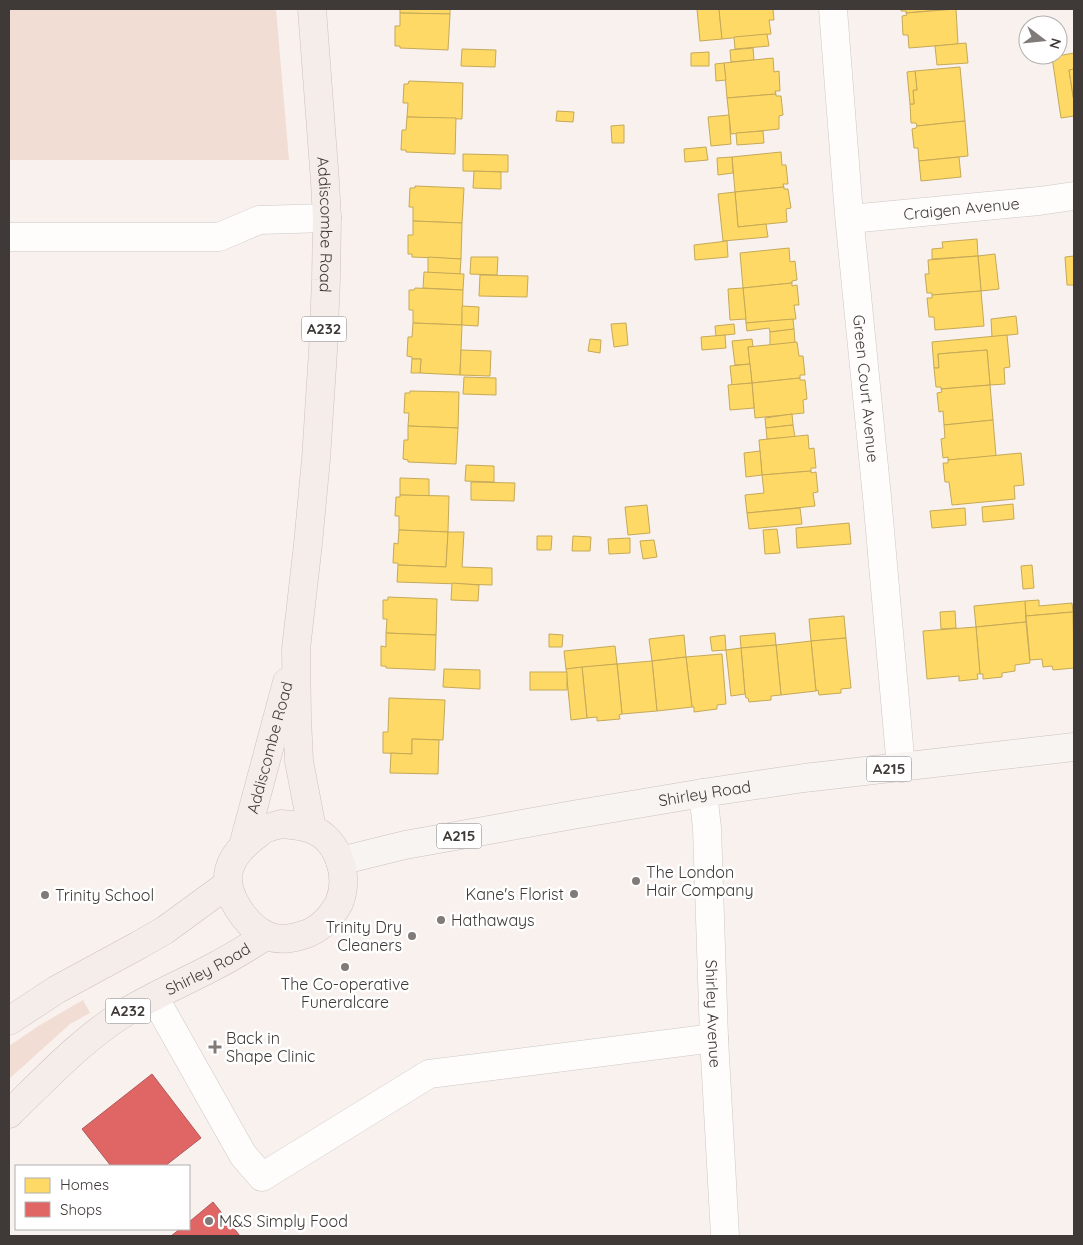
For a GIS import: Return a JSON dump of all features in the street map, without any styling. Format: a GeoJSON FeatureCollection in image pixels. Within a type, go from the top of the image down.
{"type":"FeatureCollection","features":[{"type":"Feature","properties":{"kind":"highway","name":"Addiscombe Road"},"geometry":{"type":"LineString","coordinates":[[312,9],[327,218],[323,351],[316,459],[296,649],[296,718],[299,761],[312,829]]}},
{"type":"Feature","properties":{"kind":"highway","name":"Addiscombe Road"},"geometry":{"type":"LineString","coordinates":[[243,846],[296,649]]}},
{"type":"Feature","properties":{"kind":"highway"},"geometry":{"type":"LineString","coordinates":[[281,824],[297,825],[312,829],[323,835],[332,845],[340,861],[344,877],[342,894],[334,912],[325,923],[312,933],[295,938],[279,939],[266,936],[246,920],[236,904],[228,884],[229,870],[235,855],[243,846],[262,830],[281,824]]}},
{"type":"Feature","properties":{"kind":"highway"},"geometry":{"type":"LineString","coordinates":[[9,1021],[56,990],[156,935],[228,884]]}},
{"type":"Feature","properties":{"kind":"highway","name":"Shirley Road"},"geometry":{"type":"LineString","coordinates":[[9,1114],[77,1049],[125,1013],[217,965],[266,936]]}},
{"type":"Feature","properties":{"kind":"main road","name":"Shirley Road"},"geometry":{"type":"LineString","coordinates":[[340,861],[405,846],[703,793],[804,778],[1074,747]]}},
{"type":"Feature","properties":{"kind":"street","name":"Green Court Avenue"},"geometry":{"type":"LineString","coordinates":[[833,9],[850,219],[901,768]]}},
{"type":"Feature","properties":{"kind":"street","name":"Craigen Avenue"},"geometry":{"type":"LineString","coordinates":[[850,219],[1039,202],[1074,196]]}},
{"type":"Feature","properties":{"kind":"street"},"geometry":{"type":"LineString","coordinates":[[9,237],[219,237],[259,220],[327,218]]}},
{"type":"Feature","properties":{"kind":"street","name":"Shirley Avenue"},"geometry":{"type":"LineString","coordinates":[[703,793],[707,828],[714,1038],[726,1236]]}},
{"type":"Feature","properties":{"kind":"street"},"geometry":{"type":"LineString","coordinates":[[154,997],[243,1155],[262,1177],[429,1074],[714,1038]]}},
{"type":"Feature","properties":{"kind":"shaded area"},"geometry":{"type":"Polygon","coordinates":[[[9,9],[276,9],[289,160],[9,160],[9,9]]]}},
{"type":"Feature","properties":{"kind":"shaded area"},"geometry":{"type":"Polygon","coordinates":[[[83,1000],[90,1013],[70,1024],[9,1079],[9,1046],[83,1000]]]}},
{"type":"Feature","properties":{"kind":"building: Homes"},"geometry":{"type":"Polygon","coordinates":[[[400,9],[450,9],[450,14],[400,13],[400,9]]]}},
{"type":"Feature","properties":{"kind":"building: Homes"},"geometry":{"type":"Polygon","coordinates":[[[697,9],[719,9],[722,39],[700,41],[697,9]]]}},
{"type":"Feature","properties":{"kind":"building: Homes"},"geometry":{"type":"Polygon","coordinates":[[[719,9],[773,9],[774,20],[769,20],[771,34],[722,39],[719,9]]]}},
{"type":"Feature","properties":{"kind":"building: Homes"},"geometry":{"type":"Polygon","coordinates":[[[901,9],[951,9],[906,13],[906,11],[901,11],[901,9]]]}},
{"type":"Feature","properties":{"kind":"building: Homes"},"geometry":{"type":"Polygon","coordinates":[[[956,9],[958,44],[909,48],[908,35],[903,35],[902,16],[907,15],[906,13],[956,9]]]}},
{"type":"Feature","properties":{"kind":"building: Homes"},"geometry":{"type":"Polygon","coordinates":[[[400,13],[450,14],[448,50],[400,48],[400,46],[395,46],[395,26],[400,26],[400,13]]]}},
{"type":"Feature","properties":{"kind":"building: Homes"},"geometry":{"type":"Polygon","coordinates":[[[767,34],[769,46],[735,49],[734,37],[767,34]]]}},
{"type":"Feature","properties":{"kind":"building: Homes"},"geometry":{"type":"Polygon","coordinates":[[[966,43],[968,63],[937,65],[935,46],[966,43]]]}},
{"type":"Feature","properties":{"kind":"building: Homes"},"geometry":{"type":"Polygon","coordinates":[[[753,48],[754,60],[731,62],[730,50],[753,48]]]}},
{"type":"Feature","properties":{"kind":"building: Homes"},"geometry":{"type":"Polygon","coordinates":[[[462,49],[496,50],[495,67],[461,66],[462,49]]]}},
{"type":"Feature","properties":{"kind":"building: Homes"},"geometry":{"type":"Polygon","coordinates":[[[709,52],[709,66],[691,66],[691,53],[709,52]]]}},
{"type":"Feature","properties":{"kind":"building: Homes"},"geometry":{"type":"Polygon","coordinates":[[[1074,53],[1074,69],[1069,70],[1074,102],[1074,116],[1061,118],[1053,65],[1068,65],[1068,54],[1074,53]]]}},
{"type":"Feature","properties":{"kind":"building: Homes"},"geometry":{"type":"Polygon","coordinates":[[[773,58],[774,72],[779,71],[780,91],[775,91],[776,94],[727,98],[724,63],[773,58]]]}},
{"type":"Feature","properties":{"kind":"building: Homes"},"geometry":{"type":"Polygon","coordinates":[[[724,63],[726,80],[716,81],[715,64],[724,63]]]}},
{"type":"Feature","properties":{"kind":"building: Homes"},"geometry":{"type":"Polygon","coordinates":[[[960,67],[965,121],[917,126],[916,123],[911,123],[910,104],[914,104],[913,90],[917,90],[915,71],[960,67]]]}},
{"type":"Feature","properties":{"kind":"building: Homes"},"geometry":{"type":"Polygon","coordinates":[[[1074,69],[1074,102],[1069,70],[1074,69]]]}},
{"type":"Feature","properties":{"kind":"building: Homes"},"geometry":{"type":"Polygon","coordinates":[[[915,71],[917,90],[913,90],[914,104],[910,104],[907,72],[915,71]]]}},
{"type":"Feature","properties":{"kind":"building: Homes"},"geometry":{"type":"Polygon","coordinates":[[[409,81],[463,83],[462,119],[407,117],[408,103],[403,103],[404,84],[408,84],[409,81]]]}},
{"type":"Feature","properties":{"kind":"building: Homes"},"geometry":{"type":"Polygon","coordinates":[[[776,94],[776,96],[781,96],[783,115],[779,116],[779,129],[731,134],[727,98],[776,94]]]}},
{"type":"Feature","properties":{"kind":"building: Homes"},"geometry":{"type":"Polygon","coordinates":[[[557,111],[574,112],[573,122],[556,121],[557,111]]]}},
{"type":"Feature","properties":{"kind":"building: Homes"},"geometry":{"type":"Polygon","coordinates":[[[729,115],[731,144],[711,146],[708,117],[729,115]]]}},
{"type":"Feature","properties":{"kind":"building: Homes"},"geometry":{"type":"Polygon","coordinates":[[[407,117],[456,118],[455,154],[406,152],[406,150],[401,150],[402,130],[406,130],[407,117]]]}},
{"type":"Feature","properties":{"kind":"building: Homes"},"geometry":{"type":"Polygon","coordinates":[[[965,121],[968,156],[919,161],[918,148],[914,148],[912,129],[917,126],[965,121]]]}},
{"type":"Feature","properties":{"kind":"building: Homes"},"geometry":{"type":"Polygon","coordinates":[[[624,125],[624,143],[612,143],[611,126],[624,125]]]}},
{"type":"Feature","properties":{"kind":"building: Homes"},"geometry":{"type":"Polygon","coordinates":[[[763,131],[764,143],[737,145],[736,133],[763,131]]]}},
{"type":"Feature","properties":{"kind":"building: Homes"},"geometry":{"type":"Polygon","coordinates":[[[706,147],[708,160],[685,162],[684,149],[706,147]]]}},
{"type":"Feature","properties":{"kind":"building: Homes"},"geometry":{"type":"Polygon","coordinates":[[[781,152],[782,165],[786,165],[788,184],[783,184],[784,187],[735,192],[732,157],[781,152]]]}},
{"type":"Feature","properties":{"kind":"building: Homes"},"geometry":{"type":"Polygon","coordinates":[[[463,154],[508,155],[508,172],[463,171],[463,154]]]}},
{"type":"Feature","properties":{"kind":"building: Homes"},"geometry":{"type":"Polygon","coordinates":[[[732,157],[733,173],[718,175],[717,158],[732,157]]]}},
{"type":"Feature","properties":{"kind":"building: Homes"},"geometry":{"type":"Polygon","coordinates":[[[959,157],[961,177],[921,181],[919,161],[959,157]]]}},
{"type":"Feature","properties":{"kind":"building: Homes"},"geometry":{"type":"Polygon","coordinates":[[[474,171],[501,172],[501,189],[473,188],[474,171]]]}},
{"type":"Feature","properties":{"kind":"building: Homes"},"geometry":{"type":"Polygon","coordinates":[[[415,186],[464,188],[462,223],[413,221],[413,207],[409,207],[410,188],[415,188],[415,186]]]}},
{"type":"Feature","properties":{"kind":"building: Homes"},"geometry":{"type":"Polygon","coordinates":[[[784,187],[784,189],[788,189],[791,208],[786,209],[787,222],[738,227],[735,192],[784,187]]]}},
{"type":"Feature","properties":{"kind":"building: Homes"},"geometry":{"type":"Polygon","coordinates":[[[735,192],[738,227],[766,224],[768,237],[723,241],[718,194],[735,192]]]}},
{"type":"Feature","properties":{"kind":"building: Homes"},"geometry":{"type":"Polygon","coordinates":[[[413,221],[462,223],[461,259],[412,257],[412,254],[408,254],[408,235],[413,235],[413,221]]]}},
{"type":"Feature","properties":{"kind":"building: Homes"},"geometry":{"type":"Polygon","coordinates":[[[977,239],[978,256],[932,259],[932,249],[943,248],[942,242],[977,239]]]}},
{"type":"Feature","properties":{"kind":"building: Homes"},"geometry":{"type":"Polygon","coordinates":[[[727,241],[728,257],[695,260],[694,245],[727,241]]]}},
{"type":"Feature","properties":{"kind":"building: Homes"},"geometry":{"type":"Polygon","coordinates":[[[789,248],[790,262],[795,261],[797,280],[792,281],[792,283],[743,288],[740,253],[789,248]]]}},
{"type":"Feature","properties":{"kind":"building: Homes"},"geometry":{"type":"Polygon","coordinates":[[[995,254],[999,289],[981,291],[978,256],[995,254]]]}},
{"type":"Feature","properties":{"kind":"building: Homes"},"geometry":{"type":"Polygon","coordinates":[[[978,256],[981,291],[932,295],[932,293],[927,293],[925,274],[929,274],[928,260],[978,256]]]}},
{"type":"Feature","properties":{"kind":"building: Homes"},"geometry":{"type":"Polygon","coordinates":[[[1074,256],[1074,285],[1067,285],[1065,257],[1074,256]]]}},
{"type":"Feature","properties":{"kind":"building: Homes"},"geometry":{"type":"Polygon","coordinates":[[[428,257],[461,259],[460,274],[428,273],[428,257]]]}},
{"type":"Feature","properties":{"kind":"building: Homes"},"geometry":{"type":"Polygon","coordinates":[[[471,257],[498,257],[497,275],[470,274],[471,257]]]}},
{"type":"Feature","properties":{"kind":"building: Homes"},"geometry":{"type":"Polygon","coordinates":[[[424,272],[464,274],[463,290],[423,288],[424,272]]]}},
{"type":"Feature","properties":{"kind":"building: Homes"},"geometry":{"type":"Polygon","coordinates":[[[480,275],[528,276],[527,297],[479,296],[480,275]]]}},
{"type":"Feature","properties":{"kind":"building: Homes"},"geometry":{"type":"Polygon","coordinates":[[[792,283],[792,286],[797,285],[799,305],[794,305],[796,319],[746,323],[743,288],[792,283]]]}},
{"type":"Feature","properties":{"kind":"building: Homes"},"geometry":{"type":"Polygon","coordinates":[[[415,288],[463,290],[462,325],[413,323],[413,310],[409,310],[409,290],[414,290],[415,288]]]}},
{"type":"Feature","properties":{"kind":"building: Homes"},"geometry":{"type":"Polygon","coordinates":[[[743,288],[746,319],[730,320],[728,289],[743,288]]]}},
{"type":"Feature","properties":{"kind":"building: Homes"},"geometry":{"type":"Polygon","coordinates":[[[981,291],[984,326],[935,330],[934,317],[929,317],[927,298],[932,298],[932,295],[981,291]]]}},
{"type":"Feature","properties":{"kind":"building: Homes"},"geometry":{"type":"Polygon","coordinates":[[[462,306],[479,307],[478,326],[462,325],[462,306]]]}},
{"type":"Feature","properties":{"kind":"building: Homes"},"geometry":{"type":"Polygon","coordinates":[[[1016,316],[1018,334],[992,337],[991,319],[1016,316]]]}},
{"type":"Feature","properties":{"kind":"building: Homes"},"geometry":{"type":"Polygon","coordinates":[[[793,319],[794,329],[770,332],[769,328],[747,331],[746,323],[793,319]]]}},
{"type":"Feature","properties":{"kind":"building: Homes"},"geometry":{"type":"Polygon","coordinates":[[[413,323],[462,325],[460,375],[420,373],[421,359],[412,359],[412,357],[407,356],[408,337],[412,337],[413,323]]]}},
{"type":"Feature","properties":{"kind":"building: Homes"},"geometry":{"type":"Polygon","coordinates":[[[626,323],[628,345],[614,347],[611,324],[626,323]]]}},
{"type":"Feature","properties":{"kind":"building: Homes"},"geometry":{"type":"Polygon","coordinates":[[[734,324],[735,334],[716,336],[715,326],[734,324]]]}},
{"type":"Feature","properties":{"kind":"building: Homes"},"geometry":{"type":"Polygon","coordinates":[[[794,329],[795,343],[770,345],[770,332],[794,329]]]}},
{"type":"Feature","properties":{"kind":"building: Homes"},"geometry":{"type":"Polygon","coordinates":[[[725,335],[726,348],[702,350],[701,337],[725,335]]]}},
{"type":"Feature","properties":{"kind":"building: Homes"},"geometry":{"type":"Polygon","coordinates":[[[1007,335],[1010,367],[1004,368],[1005,384],[990,385],[987,350],[938,354],[939,368],[934,368],[932,342],[1007,335]]]}},
{"type":"Feature","properties":{"kind":"building: Homes"},"geometry":{"type":"Polygon","coordinates":[[[590,339],[601,340],[600,353],[588,351],[590,339]]]}},
{"type":"Feature","properties":{"kind":"building: Homes"},"geometry":{"type":"Polygon","coordinates":[[[752,339],[753,347],[748,347],[750,364],[735,365],[732,341],[752,339]]]}},
{"type":"Feature","properties":{"kind":"building: Homes"},"geometry":{"type":"Polygon","coordinates":[[[797,342],[799,356],[803,356],[805,375],[800,375],[800,378],[752,383],[748,347],[797,342]]]}},
{"type":"Feature","properties":{"kind":"building: Homes"},"geometry":{"type":"Polygon","coordinates":[[[461,350],[491,351],[490,376],[460,375],[461,350]]]}},
{"type":"Feature","properties":{"kind":"building: Homes"},"geometry":{"type":"Polygon","coordinates":[[[987,350],[990,385],[941,389],[941,387],[936,387],[934,368],[939,368],[938,354],[987,350]]]}},
{"type":"Feature","properties":{"kind":"building: Homes"},"geometry":{"type":"Polygon","coordinates":[[[412,359],[421,359],[420,373],[411,373],[412,359]]]}},
{"type":"Feature","properties":{"kind":"building: Homes"},"geometry":{"type":"Polygon","coordinates":[[[750,364],[752,383],[732,385],[730,366],[750,364]]]}},
{"type":"Feature","properties":{"kind":"building: Homes"},"geometry":{"type":"Polygon","coordinates":[[[464,377],[496,378],[496,395],[463,394],[464,377]]]}},
{"type":"Feature","properties":{"kind":"building: Homes"},"geometry":{"type":"Polygon","coordinates":[[[800,378],[800,380],[805,380],[807,399],[803,400],[804,413],[755,418],[752,383],[800,378]]]}},
{"type":"Feature","properties":{"kind":"building: Homes"},"geometry":{"type":"Polygon","coordinates":[[[752,383],[754,408],[730,410],[728,385],[752,383]]]}},
{"type":"Feature","properties":{"kind":"building: Homes"},"geometry":{"type":"Polygon","coordinates":[[[990,385],[993,420],[944,425],[943,411],[939,412],[937,393],[942,392],[941,389],[990,385]]]}},
{"type":"Feature","properties":{"kind":"building: Homes"},"geometry":{"type":"Polygon","coordinates":[[[410,391],[459,392],[458,428],[408,426],[409,413],[404,413],[405,393],[410,393],[410,391]]]}},
{"type":"Feature","properties":{"kind":"building: Homes"},"geometry":{"type":"Polygon","coordinates":[[[792,414],[793,425],[766,428],[765,418],[792,414]]]}},
{"type":"Feature","properties":{"kind":"building: Homes"},"geometry":{"type":"Polygon","coordinates":[[[993,420],[996,456],[948,460],[948,457],[943,458],[941,439],[945,438],[944,425],[993,420]]]}},
{"type":"Feature","properties":{"kind":"building: Homes"},"geometry":{"type":"Polygon","coordinates":[[[793,425],[795,437],[767,439],[766,428],[793,425]]]}},
{"type":"Feature","properties":{"kind":"building: Homes"},"geometry":{"type":"Polygon","coordinates":[[[408,426],[458,428],[456,464],[408,462],[408,460],[403,459],[404,440],[408,440],[408,426]]]}},
{"type":"Feature","properties":{"kind":"building: Homes"},"geometry":{"type":"Polygon","coordinates":[[[808,435],[809,449],[814,448],[816,468],[811,468],[811,471],[762,475],[759,440],[808,435]]]}},
{"type":"Feature","properties":{"kind":"building: Homes"},"geometry":{"type":"Polygon","coordinates":[[[760,451],[762,475],[746,477],[744,453],[760,451]]]}},
{"type":"Feature","properties":{"kind":"building: Homes"},"geometry":{"type":"Polygon","coordinates":[[[1021,453],[1024,485],[1014,486],[1015,499],[952,505],[949,482],[945,482],[943,463],[948,463],[948,460],[1021,453]]]}},
{"type":"Feature","properties":{"kind":"building: Homes"},"geometry":{"type":"Polygon","coordinates":[[[466,465],[494,466],[494,482],[465,481],[466,465]]]}},
{"type":"Feature","properties":{"kind":"building: Homes"},"geometry":{"type":"Polygon","coordinates":[[[811,471],[811,473],[816,472],[818,492],[813,493],[815,506],[747,513],[745,495],[764,493],[762,475],[811,471]]]}},
{"type":"Feature","properties":{"kind":"building: Homes"},"geometry":{"type":"Polygon","coordinates":[[[400,478],[429,479],[429,496],[400,495],[400,478]]]}},
{"type":"Feature","properties":{"kind":"building: Homes"},"geometry":{"type":"Polygon","coordinates":[[[471,482],[515,483],[514,501],[471,500],[471,482]]]}},
{"type":"Feature","properties":{"kind":"building: Homes"},"geometry":{"type":"Polygon","coordinates":[[[400,495],[449,496],[448,532],[399,530],[399,516],[395,516],[396,497],[400,497],[400,495]]]}},
{"type":"Feature","properties":{"kind":"building: Homes"},"geometry":{"type":"Polygon","coordinates":[[[1013,504],[1014,519],[983,522],[982,507],[1013,504]]]}},
{"type":"Feature","properties":{"kind":"building: Homes"},"geometry":{"type":"Polygon","coordinates":[[[647,505],[650,533],[628,535],[625,507],[647,505]]]}},
{"type":"Feature","properties":{"kind":"building: Homes"},"geometry":{"type":"Polygon","coordinates":[[[800,508],[802,524],[749,529],[747,513],[800,508]]]}},
{"type":"Feature","properties":{"kind":"building: Homes"},"geometry":{"type":"Polygon","coordinates":[[[965,508],[966,525],[932,528],[930,511],[965,508]]]}},
{"type":"Feature","properties":{"kind":"building: Homes"},"geometry":{"type":"Polygon","coordinates":[[[849,523],[851,544],[797,548],[796,528],[849,523]]]}},
{"type":"Feature","properties":{"kind":"building: Homes"},"geometry":{"type":"Polygon","coordinates":[[[777,529],[780,553],[765,554],[763,530],[777,529]]]}},
{"type":"Feature","properties":{"kind":"building: Homes"},"geometry":{"type":"Polygon","coordinates":[[[399,530],[448,532],[446,567],[398,565],[398,563],[393,563],[394,543],[398,544],[399,530]]]}},
{"type":"Feature","properties":{"kind":"building: Homes"},"geometry":{"type":"Polygon","coordinates":[[[448,532],[464,532],[462,567],[492,568],[492,585],[397,582],[398,565],[446,567],[448,532]]]}},
{"type":"Feature","properties":{"kind":"building: Homes"},"geometry":{"type":"Polygon","coordinates":[[[537,536],[552,536],[551,550],[537,550],[537,536]]]}},
{"type":"Feature","properties":{"kind":"building: Homes"},"geometry":{"type":"Polygon","coordinates":[[[573,536],[591,537],[590,551],[572,551],[573,536]]]}},
{"type":"Feature","properties":{"kind":"building: Homes"},"geometry":{"type":"Polygon","coordinates":[[[630,538],[630,553],[609,554],[608,539],[630,538]]]}},
{"type":"Feature","properties":{"kind":"building: Homes"},"geometry":{"type":"Polygon","coordinates":[[[654,540],[657,557],[643,559],[640,541],[654,540]]]}},
{"type":"Feature","properties":{"kind":"building: Homes"},"geometry":{"type":"Polygon","coordinates":[[[1032,565],[1034,588],[1023,589],[1021,566],[1032,565]]]}},
{"type":"Feature","properties":{"kind":"building: Homes"},"geometry":{"type":"Polygon","coordinates":[[[452,583],[479,585],[478,601],[451,600],[452,583]]]}},
{"type":"Feature","properties":{"kind":"building: Homes"},"geometry":{"type":"Polygon","coordinates":[[[388,597],[437,599],[436,635],[386,633],[387,619],[383,619],[383,600],[388,600],[388,597]]]}},
{"type":"Feature","properties":{"kind":"building: Homes"},"geometry":{"type":"Polygon","coordinates":[[[1039,600],[1039,606],[1072,603],[1073,612],[1026,616],[1025,601],[1039,600]]]}},
{"type":"Feature","properties":{"kind":"building: Homes"},"geometry":{"type":"Polygon","coordinates":[[[1025,601],[1026,622],[976,627],[974,606],[1025,601]]]}},
{"type":"Feature","properties":{"kind":"building: Homes"},"geometry":{"type":"Polygon","coordinates":[[[955,611],[956,628],[941,629],[940,612],[955,611]]]}},
{"type":"Feature","properties":{"kind":"building: Homes"},"geometry":{"type":"Polygon","coordinates":[[[1073,612],[1074,668],[1053,670],[1052,666],[1043,667],[1042,659],[1030,660],[1026,616],[1073,612]]]}},
{"type":"Feature","properties":{"kind":"building: Homes"},"geometry":{"type":"Polygon","coordinates":[[[844,616],[846,638],[811,641],[809,619],[844,616]]]}},
{"type":"Feature","properties":{"kind":"building: Homes"},"geometry":{"type":"Polygon","coordinates":[[[1026,622],[1030,663],[1015,665],[1015,671],[1002,673],[1002,677],[983,679],[983,674],[980,674],[976,627],[1026,622]]]}},
{"type":"Feature","properties":{"kind":"building: Homes"},"geometry":{"type":"Polygon","coordinates":[[[976,627],[980,674],[977,674],[978,679],[959,681],[959,676],[927,679],[923,631],[976,627]]]}},
{"type":"Feature","properties":{"kind":"building: Homes"},"geometry":{"type":"Polygon","coordinates":[[[386,633],[436,635],[435,670],[386,668],[386,666],[381,666],[381,646],[386,647],[386,633]]]}},
{"type":"Feature","properties":{"kind":"building: Homes"},"geometry":{"type":"Polygon","coordinates":[[[775,633],[776,645],[741,648],[740,636],[775,633]]]}},
{"type":"Feature","properties":{"kind":"building: Homes"},"geometry":{"type":"Polygon","coordinates":[[[549,634],[563,635],[562,647],[549,647],[549,634]]]}},
{"type":"Feature","properties":{"kind":"building: Homes"},"geometry":{"type":"Polygon","coordinates":[[[684,635],[686,657],[652,661],[649,639],[684,635]]]}},
{"type":"Feature","properties":{"kind":"building: Homes"},"geometry":{"type":"Polygon","coordinates":[[[725,635],[726,650],[712,651],[710,637],[725,635]]]}},
{"type":"Feature","properties":{"kind":"building: Homes"},"geometry":{"type":"Polygon","coordinates":[[[846,638],[851,688],[841,689],[841,693],[819,695],[818,690],[816,691],[811,641],[846,638]]]}},
{"type":"Feature","properties":{"kind":"building: Homes"},"geometry":{"type":"Polygon","coordinates":[[[811,641],[816,691],[781,695],[776,645],[811,641]]]}},
{"type":"Feature","properties":{"kind":"building: Homes"},"geometry":{"type":"Polygon","coordinates":[[[776,645],[781,695],[771,696],[771,700],[749,702],[745,694],[741,648],[776,645]]]}},
{"type":"Feature","properties":{"kind":"building: Homes"},"geometry":{"type":"Polygon","coordinates":[[[615,646],[617,664],[566,669],[564,651],[615,646]]]}},
{"type":"Feature","properties":{"kind":"building: Homes"},"geometry":{"type":"Polygon","coordinates":[[[741,648],[745,694],[731,696],[726,650],[741,648]]]}},
{"type":"Feature","properties":{"kind":"building: Homes"},"geometry":{"type":"Polygon","coordinates":[[[722,654],[726,704],[717,705],[717,709],[694,712],[686,657],[722,654]]]}},
{"type":"Feature","properties":{"kind":"building: Homes"},"geometry":{"type":"Polygon","coordinates":[[[686,657],[692,707],[657,711],[652,661],[686,657]]]}},
{"type":"Feature","properties":{"kind":"building: Homes"},"geometry":{"type":"Polygon","coordinates":[[[652,661],[657,711],[622,714],[617,664],[652,661]]]}},
{"type":"Feature","properties":{"kind":"building: Homes"},"geometry":{"type":"Polygon","coordinates":[[[617,664],[622,714],[619,715],[620,719],[597,721],[597,717],[587,718],[582,667],[617,664]]]}},
{"type":"Feature","properties":{"kind":"building: Homes"},"geometry":{"type":"Polygon","coordinates":[[[582,667],[587,718],[571,720],[566,669],[582,667]]]}},
{"type":"Feature","properties":{"kind":"building: Homes"},"geometry":{"type":"Polygon","coordinates":[[[444,669],[480,670],[480,689],[443,687],[444,669]]]}},
{"type":"Feature","properties":{"kind":"building: Homes"},"geometry":{"type":"Polygon","coordinates":[[[530,672],[567,672],[567,690],[530,690],[530,672]]]}},
{"type":"Feature","properties":{"kind":"building: Homes"},"geometry":{"type":"Polygon","coordinates":[[[389,698],[445,700],[443,740],[412,739],[412,754],[383,753],[383,732],[388,732],[389,698]]]}},
{"type":"Feature","properties":{"kind":"building: Homes"},"geometry":{"type":"Polygon","coordinates":[[[412,739],[439,740],[438,774],[390,773],[391,753],[412,754],[412,739]]]}},
{"type":"Feature","properties":{"kind":"building: Shops"},"geometry":{"type":"Polygon","coordinates":[[[152,1074],[201,1138],[166,1165],[110,1165],[82,1129],[152,1074]]]}},
{"type":"Feature","properties":{"kind":"building: Shops"},"geometry":{"type":"Polygon","coordinates":[[[213,1202],[240,1236],[171,1236],[179,1230],[190,1230],[190,1221],[213,1202]]]}},
{"type":"Feature","properties":{"kind":"place","name":"The London Hair Company"},"geometry":{"type":"Point","coordinates":[636,881]}},
{"type":"Feature","properties":{"kind":"place","name":"Kane's Florist"},"geometry":{"type":"Point","coordinates":[574,894]}},
{"type":"Feature","properties":{"kind":"place","name":"Trinity School"},"geometry":{"type":"Point","coordinates":[45,895]}},
{"type":"Feature","properties":{"kind":"place","name":"Hathaways"},"geometry":{"type":"Point","coordinates":[441,920]}},
{"type":"Feature","properties":{"kind":"place","name":"Trinity Dry Cleaners"},"geometry":{"type":"Point","coordinates":[412,936]}},
{"type":"Feature","properties":{"kind":"place","name":"The Co-operative Funeralcare"},"geometry":{"type":"Point","coordinates":[345,967]}},
{"type":"Feature","properties":{"kind":"place","name":"Back in Shape Clinic"},"geometry":{"type":"Point","coordinates":[215,1047]}},
{"type":"Feature","properties":{"kind":"place","name":"M&S Simply Food"},"geometry":{"type":"Point","coordinates":[209,1221]}}]}
